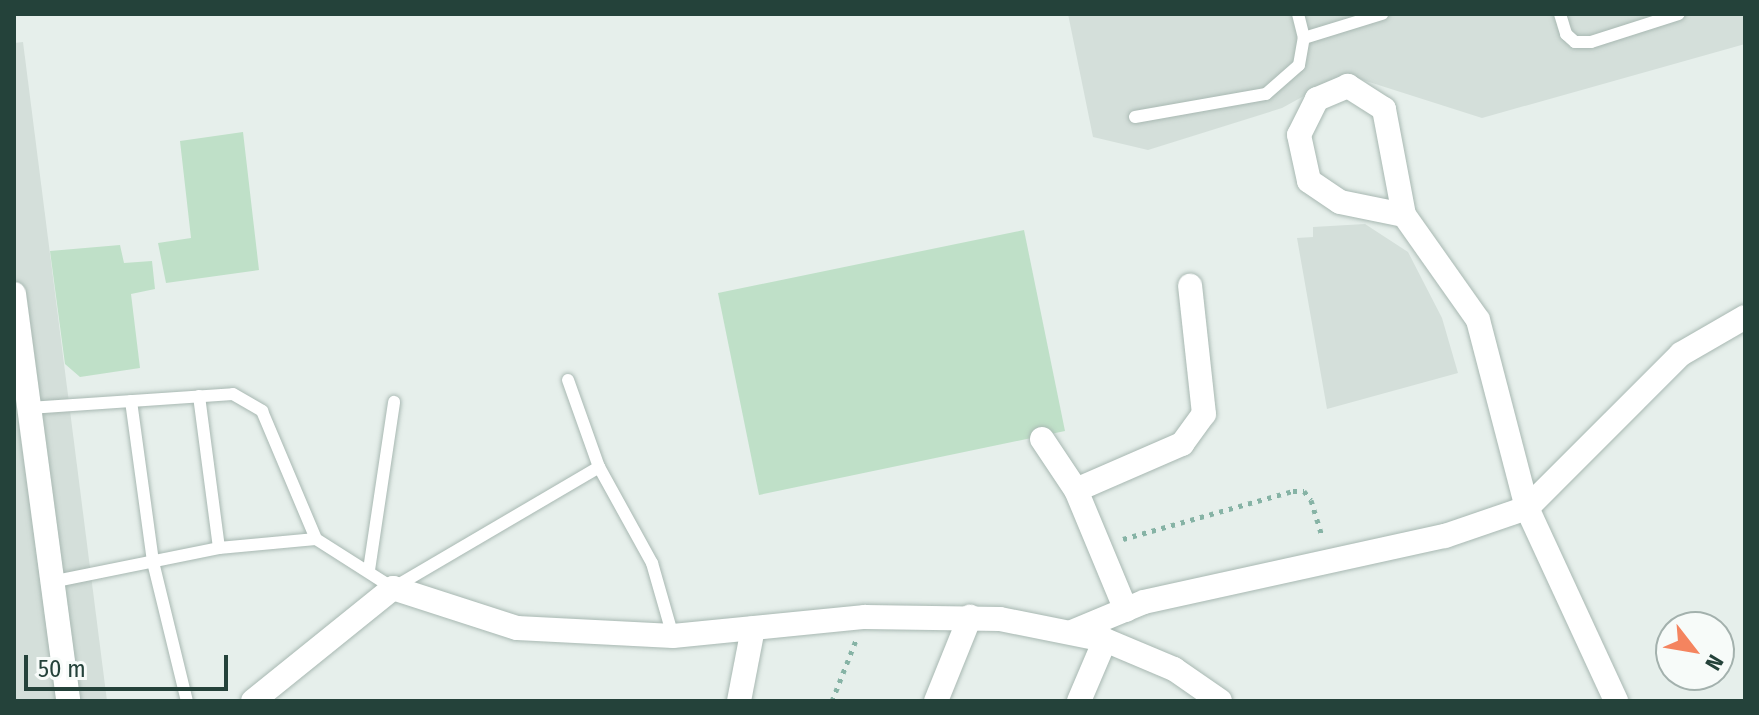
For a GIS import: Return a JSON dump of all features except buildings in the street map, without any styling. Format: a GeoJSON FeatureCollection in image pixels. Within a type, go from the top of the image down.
{"type":"FeatureCollection","features":[{"type":"Feature","properties":{"kind":"street"},"geometry":{"type":"LineString","coordinates":[[1404,215],[1340,202],[1309,181],[1299,135],[1317,99],[1348,86],[1384,109],[1404,215],[1478,320],[1527,508],[1616,701]]}},
{"type":"Feature","properties":{"kind":"street"},"geometry":{"type":"LineString","coordinates":[[1076,490],[1182,444],[1204,414],[1190,286]]}},
{"type":"Feature","properties":{"kind":"street"},"geometry":{"type":"LineString","coordinates":[[14,294],[17,335],[68,701]]}},
{"type":"Feature","properties":{"kind":"street"},"geometry":{"type":"LineString","coordinates":[[1074,631],[1126,610],[1445,536],[1527,508],[1681,354],[1745,317]]}},
{"type":"Feature","properties":{"kind":"street"},"geometry":{"type":"LineString","coordinates":[[1042,439],[1076,490],[1126,610]]}},
{"type":"Feature","properties":{"kind":"street"},"geometry":{"type":"LineString","coordinates":[[253,701],[393,588],[517,628],[673,636],[865,617],[970,617],[1074,631],[1105,640],[1174,669],[1220,701]]}},
{"type":"Feature","properties":{"kind":"street"},"geometry":{"type":"LineString","coordinates":[[936,701],[970,617]]}},
{"type":"Feature","properties":{"kind":"street"},"geometry":{"type":"LineString","coordinates":[[739,701],[753,628]]}},
{"type":"Feature","properties":{"kind":"street"},"geometry":{"type":"LineString","coordinates":[[1079,701],[1105,640]]}},
{"type":"Feature","properties":{"kind":"lane"},"geometry":{"type":"LineString","coordinates":[[1135,117],[1266,94],[1299,65],[1304,38],[1298,14]]}},
{"type":"Feature","properties":{"kind":"lane"},"geometry":{"type":"LineString","coordinates":[[1304,38],[1382,14]]}},
{"type":"Feature","properties":{"kind":"lane"},"geometry":{"type":"LineString","coordinates":[[1560,14],[1575,42],[1591,42],[1679,14]]}},
{"type":"Feature","properties":{"kind":"lane"},"geometry":{"type":"LineString","coordinates":[[568,380],[599,467],[643,543],[673,636]]}},
{"type":"Feature","properties":{"kind":"lane"},"geometry":{"type":"LineString","coordinates":[[29,408],[233,394],[262,411],[316,539]]}},
{"type":"Feature","properties":{"kind":"lane"},"geometry":{"type":"LineString","coordinates":[[199,396],[219,548]]}},
{"type":"Feature","properties":{"kind":"lane"},"geometry":{"type":"LineString","coordinates":[[131,401],[153,562],[187,701]]}},
{"type":"Feature","properties":{"kind":"lane"},"geometry":{"type":"LineString","coordinates":[[369,570],[394,402]]}},
{"type":"Feature","properties":{"kind":"lane"},"geometry":{"type":"LineString","coordinates":[[51,582],[219,548],[316,539],[393,588],[599,467]]}},
{"type":"Feature","properties":{"kind":"path"},"geometry":{"type":"LineString","coordinates":[[1099,546],[1304,491],[1330,561]]}},
{"type":"Feature","properties":{"kind":"path"},"geometry":{"type":"LineString","coordinates":[[832,701],[865,617]]}},
{"type":"Feature","properties":{"kind":"shaded area"},"geometry":{"type":"Polygon","coordinates":[[[1068,14],[1745,14],[1745,44],[1482,118],[1344,74],[1282,108],[1148,150],[1093,137],[1068,14]]]}},
{"type":"Feature","properties":{"kind":"shaded area"},"geometry":{"type":"Polygon","coordinates":[[[23,42],[107,701],[14,701],[14,43],[23,42]]]}},
{"type":"Feature","properties":{"kind":"shaded area"},"geometry":{"type":"Polygon","coordinates":[[[1365,224],[1408,252],[1442,318],[1458,373],[1327,409],[1297,238],[1313,237],[1313,227],[1365,224]]]}},
{"type":"Feature","properties":{"kind":"green space"},"geometry":{"type":"Polygon","coordinates":[[[243,132],[259,270],[166,283],[158,243],[191,238],[180,141],[243,132]]]}},
{"type":"Feature","properties":{"kind":"green space"},"geometry":{"type":"Polygon","coordinates":[[[1024,230],[1065,431],[759,495],[718,293],[1024,230]]]}},
{"type":"Feature","properties":{"kind":"green space"},"geometry":{"type":"Polygon","coordinates":[[[120,245],[124,263],[152,261],[155,289],[131,294],[140,368],[80,377],[65,364],[50,251],[120,245]]]}}]}
